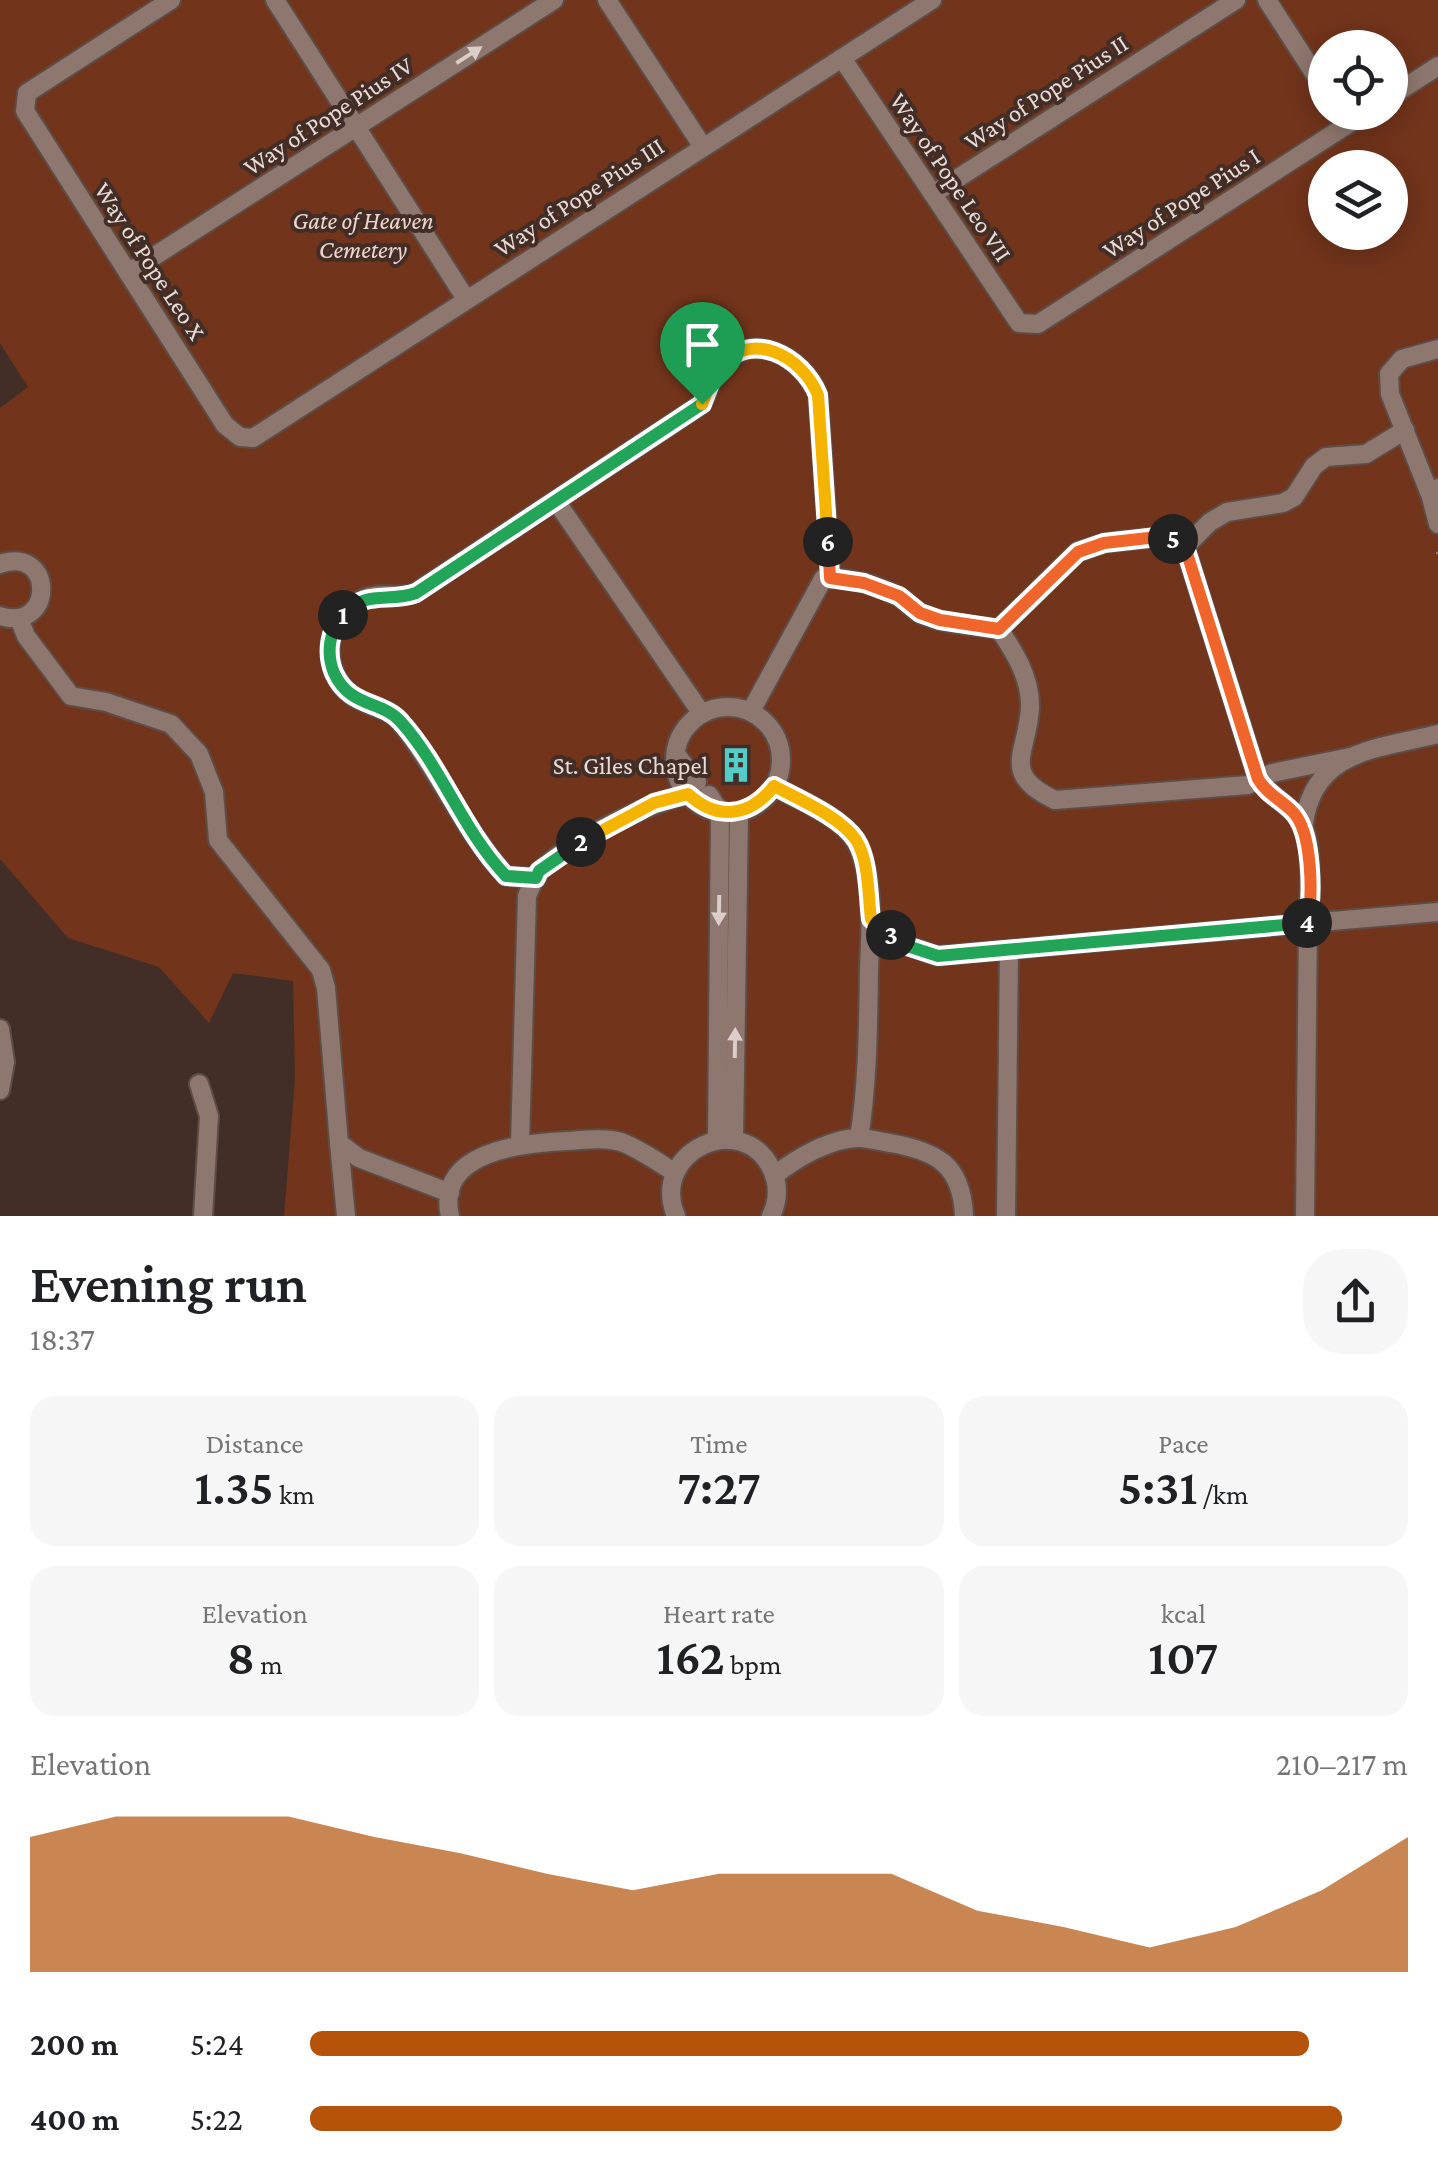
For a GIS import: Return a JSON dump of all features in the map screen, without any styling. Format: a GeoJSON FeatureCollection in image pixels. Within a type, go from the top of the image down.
{"type":"FeatureCollection","features":[{"type":"Feature","properties":{"kind":"street","name":"Way of Pope Leo X"},"geometry":{"type":"LineString","coordinates":[[171,0],[27,93],[25,111],[226,425],[240,437],[254,438]]}},
{"type":"Feature","properties":{"kind":"street"},"geometry":{"type":"LineString","coordinates":[[275,0],[466,299]]}},
{"type":"Feature","properties":{"kind":"street","name":"Way of Pope Pius IV"},"geometry":{"type":"LineString","coordinates":[[128,274],[554,0]]}},
{"type":"Feature","properties":{"kind":"street"},"geometry":{"type":"LineString","coordinates":[[608,0],[703,147]]}},
{"type":"Feature","properties":{"kind":"street","name":"Way of Pope Pius III"},"geometry":{"type":"LineString","coordinates":[[254,438],[932,0]]}},
{"type":"Feature","properties":{"kind":"street","name":"Way of Pope Pius II"},"geometry":{"type":"LineString","coordinates":[[933,194],[1236,0]]}},
{"type":"Feature","properties":{"kind":"street"},"geometry":{"type":"LineString","coordinates":[[1267,0],[1308,64]]}},
{"type":"Feature","properties":{"kind":"street","name":"Way of Pope Leo VII"},"geometry":{"type":"LineString","coordinates":[[842,58],[1019,323]]}},
{"type":"Feature","properties":{"kind":"street"},"geometry":{"type":"LineString","coordinates":[[1408,86],[1438,66]]}},
{"type":"Feature","properties":{"kind":"street","name":"Way of Pope Pius I"},"geometry":{"type":"LineString","coordinates":[[1019,323],[1038,324],[1328,130]]}},
{"type":"Feature","properties":{"kind":"street"},"geometry":{"type":"LineString","coordinates":[[536,878],[506,876],[498,868],[400,719],[349,694],[336,677],[330,659],[330,640],[350,606],[366,597],[404,597],[416,593],[702,404],[718,368],[737,353],[763,348],[792,358],[811,377],[818,395],[830,578]]}},
{"type":"Feature","properties":{"kind":"street"},"geometry":{"type":"LineString","coordinates":[[1438,349],[1402,359],[1389,374],[1390,394],[1434,492],[1438,524]]}},
{"type":"Feature","properties":{"kind":"street"},"geometry":{"type":"LineString","coordinates":[[1185,547],[1210,522],[1227,512],[1282,503],[1294,497],[1314,466],[1326,458],[1366,454],[1405,430]]}},
{"type":"Feature","properties":{"kind":"street"},"geometry":{"type":"LineString","coordinates":[[556,501],[702,714]]}},
{"type":"Feature","properties":{"kind":"street"},"geometry":{"type":"LineString","coordinates":[[999,629],[1078,552],[1104,543],[1166,536],[1185,547],[1258,779],[1304,824]]}},
{"type":"Feature","properties":{"kind":"street"},"geometry":{"type":"LineString","coordinates":[[0,564],[22,562],[31,566],[42,582],[35,609],[10,617],[71,696],[106,702],[171,724],[199,754],[214,792],[218,840],[321,970],[326,988],[346,1216]]}},
{"type":"Feature","properties":{"kind":"street"},"geometry":{"type":"LineString","coordinates":[[751,711],[823,580],[864,583],[899,596],[920,613],[940,620],[999,629]]}},
{"type":"Feature","properties":{"kind":"street"},"geometry":{"type":"LineString","coordinates":[[999,629],[1027,678],[1030,710],[1020,748],[1021,770],[1035,790],[1055,800],[1248,785],[1272,773],[1438,734]]}},
{"type":"Feature","properties":{"kind":"street"},"geometry":{"type":"LineString","coordinates":[[733,706],[751,711],[766,722],[776,736],[781,771],[764,800],[729,812],[700,806],[698,790],[679,780],[676,754],[686,728],[702,714],[733,706]]}},
{"type":"Feature","properties":{"kind":"street"},"geometry":{"type":"LineString","coordinates":[[1306,1216],[1309,859],[1304,824],[1306,805],[1318,780],[1328,769],[1350,757]]}},
{"type":"Feature","properties":{"kind":"street"},"geometry":{"type":"LineString","coordinates":[[774,786],[828,816],[856,840],[866,874],[871,919],[869,1026],[859,1138]]}},
{"type":"Feature","properties":{"kind":"street"},"geometry":{"type":"LineString","coordinates":[[520,1143],[527,896],[539,871],[570,848],[654,803],[698,790]]}},
{"type":"Feature","properties":{"kind":"street"},"geometry":{"type":"LineString","coordinates":[[725,1140],[729,812]]}},
{"type":"Feature","properties":{"kind":"street"},"geometry":{"type":"LineString","coordinates":[[871,919],[901,944],[938,956],[1438,912]]}},
{"type":"Feature","properties":{"kind":"street"},"geometry":{"type":"LineString","coordinates":[[1006,1216],[1010,950]]}},
{"type":"Feature","properties":{"kind":"street"},"geometry":{"type":"LineString","coordinates":[[0,1028],[5,1062],[0,1090]]}},
{"type":"Feature","properties":{"kind":"street"},"geometry":{"type":"LineString","coordinates":[[199,1084],[209,1116],[203,1216]]}},
{"type":"Feature","properties":{"kind":"street"},"geometry":{"type":"LineString","coordinates":[[774,1176],[818,1150],[859,1138],[905,1146],[937,1156],[955,1175],[963,1192],[964,1216]]}},
{"type":"Feature","properties":{"kind":"street"},"geometry":{"type":"LineString","coordinates":[[676,1216],[671,1189],[674,1173],[684,1157],[699,1146],[725,1140],[759,1152],[774,1176],[778,1193],[772,1216]]}},
{"type":"Feature","properties":{"kind":"street"},"geometry":{"type":"LineString","coordinates":[[450,1216],[454,1179],[468,1163],[520,1143],[619,1141],[674,1173]]}},
{"type":"Feature","properties":{"kind":"street"},"geometry":{"type":"LineString","coordinates":[[339,1143],[359,1158],[450,1192]]}},
{"type":"Feature","properties":{"kind":"green space","name":"Gate of Heaven Cemetery"},"geometry":{"type":"Polygon","coordinates":[[[0,0],[1438,0],[1438,1216],[284,1216],[295,1079],[293,981],[233,973],[209,1023],[159,967],[68,938],[0,859],[0,408],[28,387],[0,343],[0,0]]]}},
{"type":"Feature","properties":{"kind":"place","name":"St. Giles Chapel"},"geometry":{"type":"Point","coordinates":[736,765]}},
{"type":"Feature","properties":{"kind":"route"},"geometry":{"type":"LineString","coordinates":[[763,348],[792,358],[811,377],[818,395],[830,578],[864,583],[899,596],[920,613],[940,620],[999,629],[1078,552],[1104,543],[1166,536],[1185,547],[1258,779],[1304,824],[1309,859],[1308,923],[938,956],[901,944],[871,919],[866,874],[856,840],[828,816],[774,786],[764,800],[733,813],[700,806],[688,794],[654,803],[570,848],[539,871],[536,878],[506,876],[400,719],[349,694],[336,677],[330,659],[330,640],[350,606],[366,597],[404,597],[416,593],[702,404],[718,368],[737,353],[763,348]]}}]}
